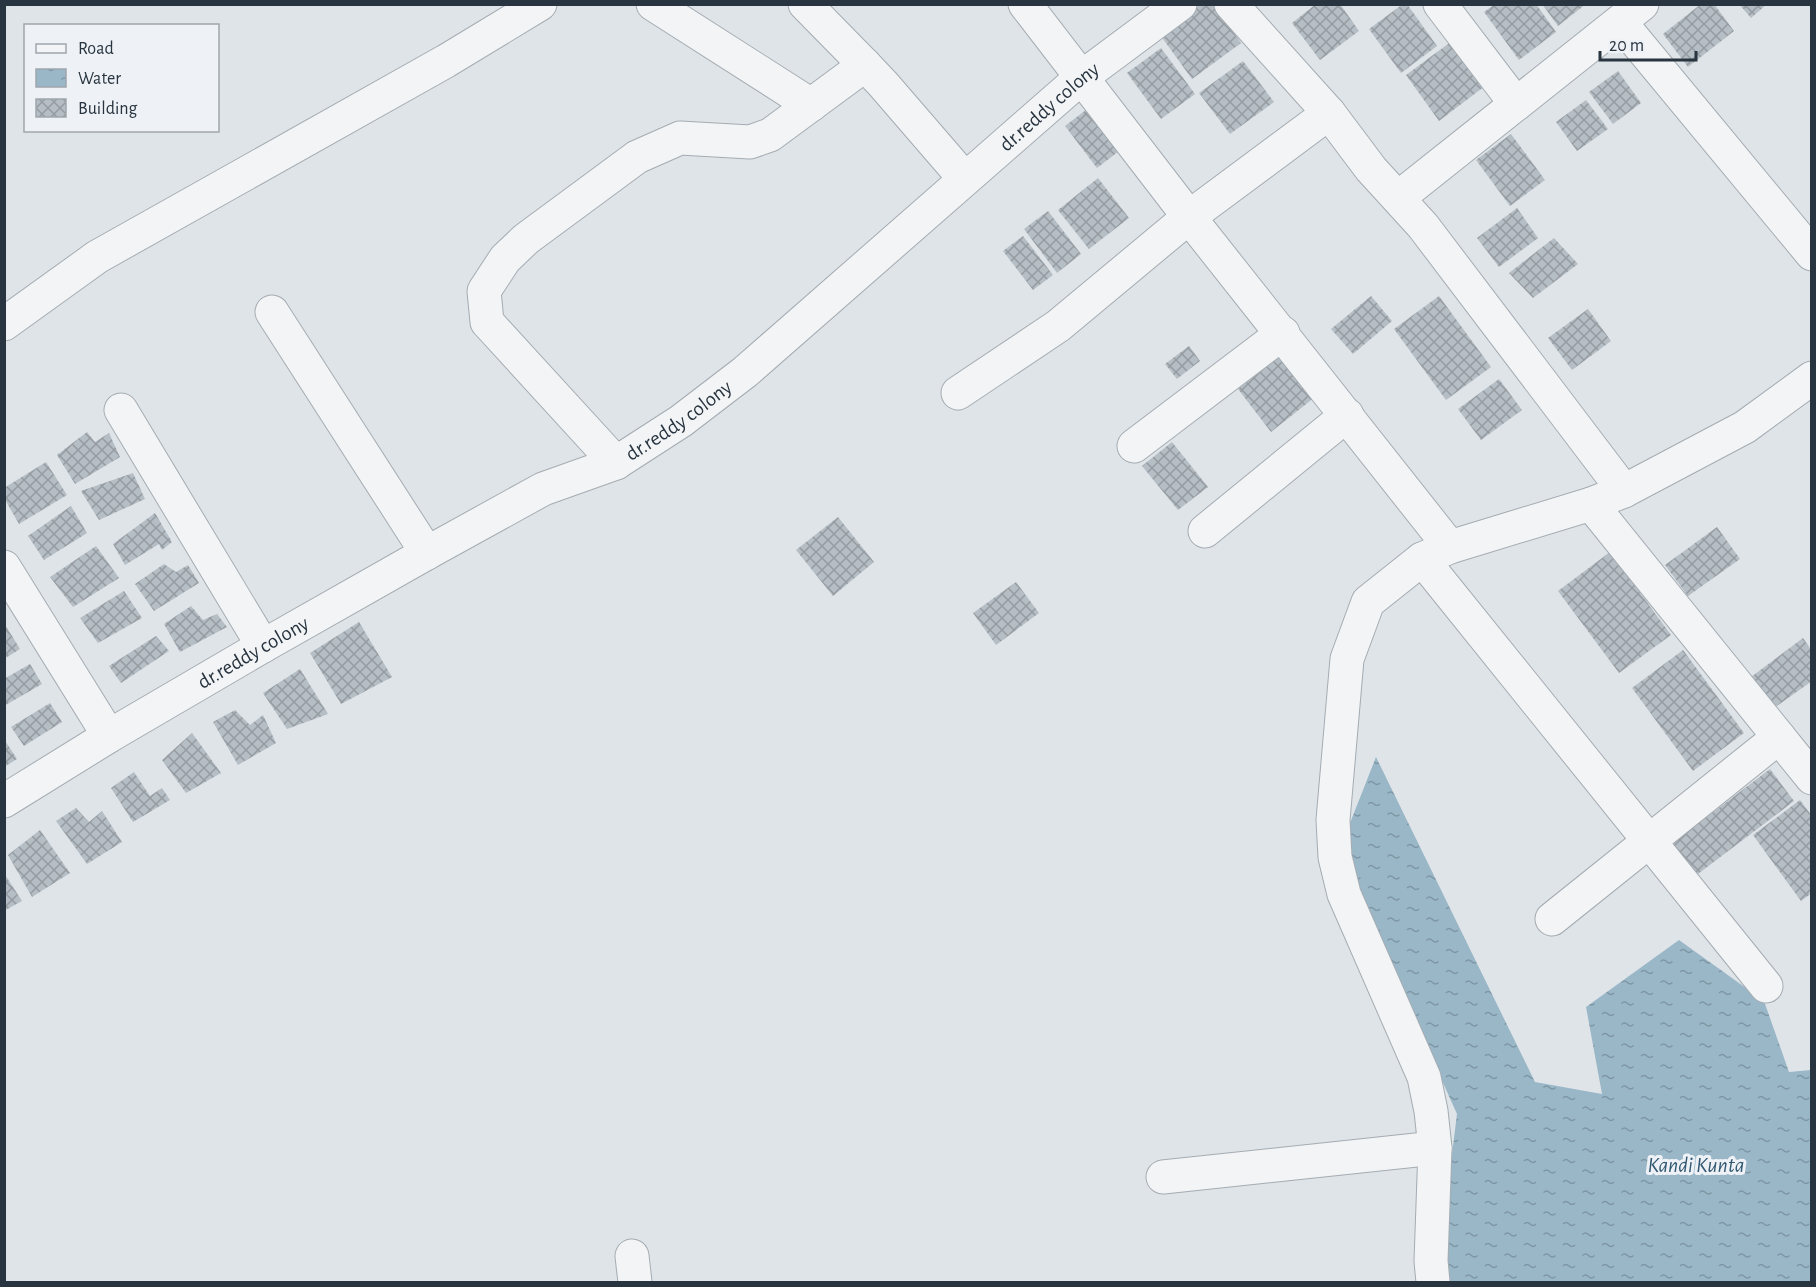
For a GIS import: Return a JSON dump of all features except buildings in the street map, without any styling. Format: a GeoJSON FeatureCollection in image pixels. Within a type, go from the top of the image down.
{"type":"FeatureCollection","features":[{"type":"Feature","properties":{"kind":"street"},"geometry":{"type":"LineString","coordinates":[[4,324],[98,257],[446,61],[540,4]]}},
{"type":"Feature","properties":{"kind":"street"},"geometry":{"type":"LineString","coordinates":[[653,4],[810,105]]}},
{"type":"Feature","properties":{"kind":"street"},"geometry":{"type":"LineString","coordinates":[[805,4],[883,84],[965,179]]}},
{"type":"Feature","properties":{"kind":"street"},"geometry":{"type":"LineString","coordinates":[[1025,4],[1189,217],[1347,416],[1436,553],[1649,841],[1766,986]]}},
{"type":"Feature","properties":{"kind":"street","name":"dr.reddy colony"},"geometry":{"type":"LineString","coordinates":[[4,801],[262,646],[427,553],[543,489],[616,463],[681,421],[745,372],[1082,77],[1180,4]]}},
{"type":"Feature","properties":{"kind":"street"},"geometry":{"type":"LineString","coordinates":[[1231,4],[1329,113],[1371,169],[1423,226],[1624,491]]}},
{"type":"Feature","properties":{"kind":"street"},"geometry":{"type":"LineString","coordinates":[[1440,4],[1516,104]]}},
{"type":"Feature","properties":{"kind":"street"},"geometry":{"type":"LineString","coordinates":[[1398,198],[1631,13],[1812,254]]}},
{"type":"Feature","properties":{"kind":"street"},"geometry":{"type":"LineString","coordinates":[[616,463],[488,322],[484,291],[505,259],[526,239],[637,158],[680,138],[750,142],[770,135],[865,65]]}},
{"type":"Feature","properties":{"kind":"street"},"geometry":{"type":"LineString","coordinates":[[958,393],[1058,326],[1189,217],[1329,113]]}},
{"type":"Feature","properties":{"kind":"street"},"geometry":{"type":"LineString","coordinates":[[272,312],[427,553]]}},
{"type":"Feature","properties":{"kind":"street"},"geometry":{"type":"LineString","coordinates":[[1134,446],[1283,333]]}},
{"type":"Feature","properties":{"kind":"street"},"geometry":{"type":"LineString","coordinates":[[1433,1282],[1431,1261],[1435,1148],[1424,1077],[1344,894],[1335,857],[1333,820],[1347,659],[1368,602],[1436,553],[1591,504],[1624,491],[1745,427],[1812,378]]}},
{"type":"Feature","properties":{"kind":"street"},"geometry":{"type":"LineString","coordinates":[[121,410],[262,646]]}},
{"type":"Feature","properties":{"kind":"street"},"geometry":{"type":"LineString","coordinates":[[1205,531],[1347,416]]}},
{"type":"Feature","properties":{"kind":"street"},"geometry":{"type":"LineString","coordinates":[[1591,504],[1812,778]]}},
{"type":"Feature","properties":{"kind":"street"},"geometry":{"type":"LineString","coordinates":[[4,567],[109,736]]}},
{"type":"Feature","properties":{"kind":"street"},"geometry":{"type":"LineString","coordinates":[[1552,919],[1779,737]]}},
{"type":"Feature","properties":{"kind":"street"},"geometry":{"type":"LineString","coordinates":[[1163,1177],[1435,1148]]}},
{"type":"Feature","properties":{"kind":"water","name":"Kandi Kunta"},"geometry":{"type":"Polygon","coordinates":[[[1376,757],[1535,1082],[1602,1094],[1586,1007],[1679,940],[1764,1001],[1789,1072],[1811,1070],[1811,1282],[1440,1282],[1438,1267],[1457,1114],[1339,851],[1376,757]]]}}]}
